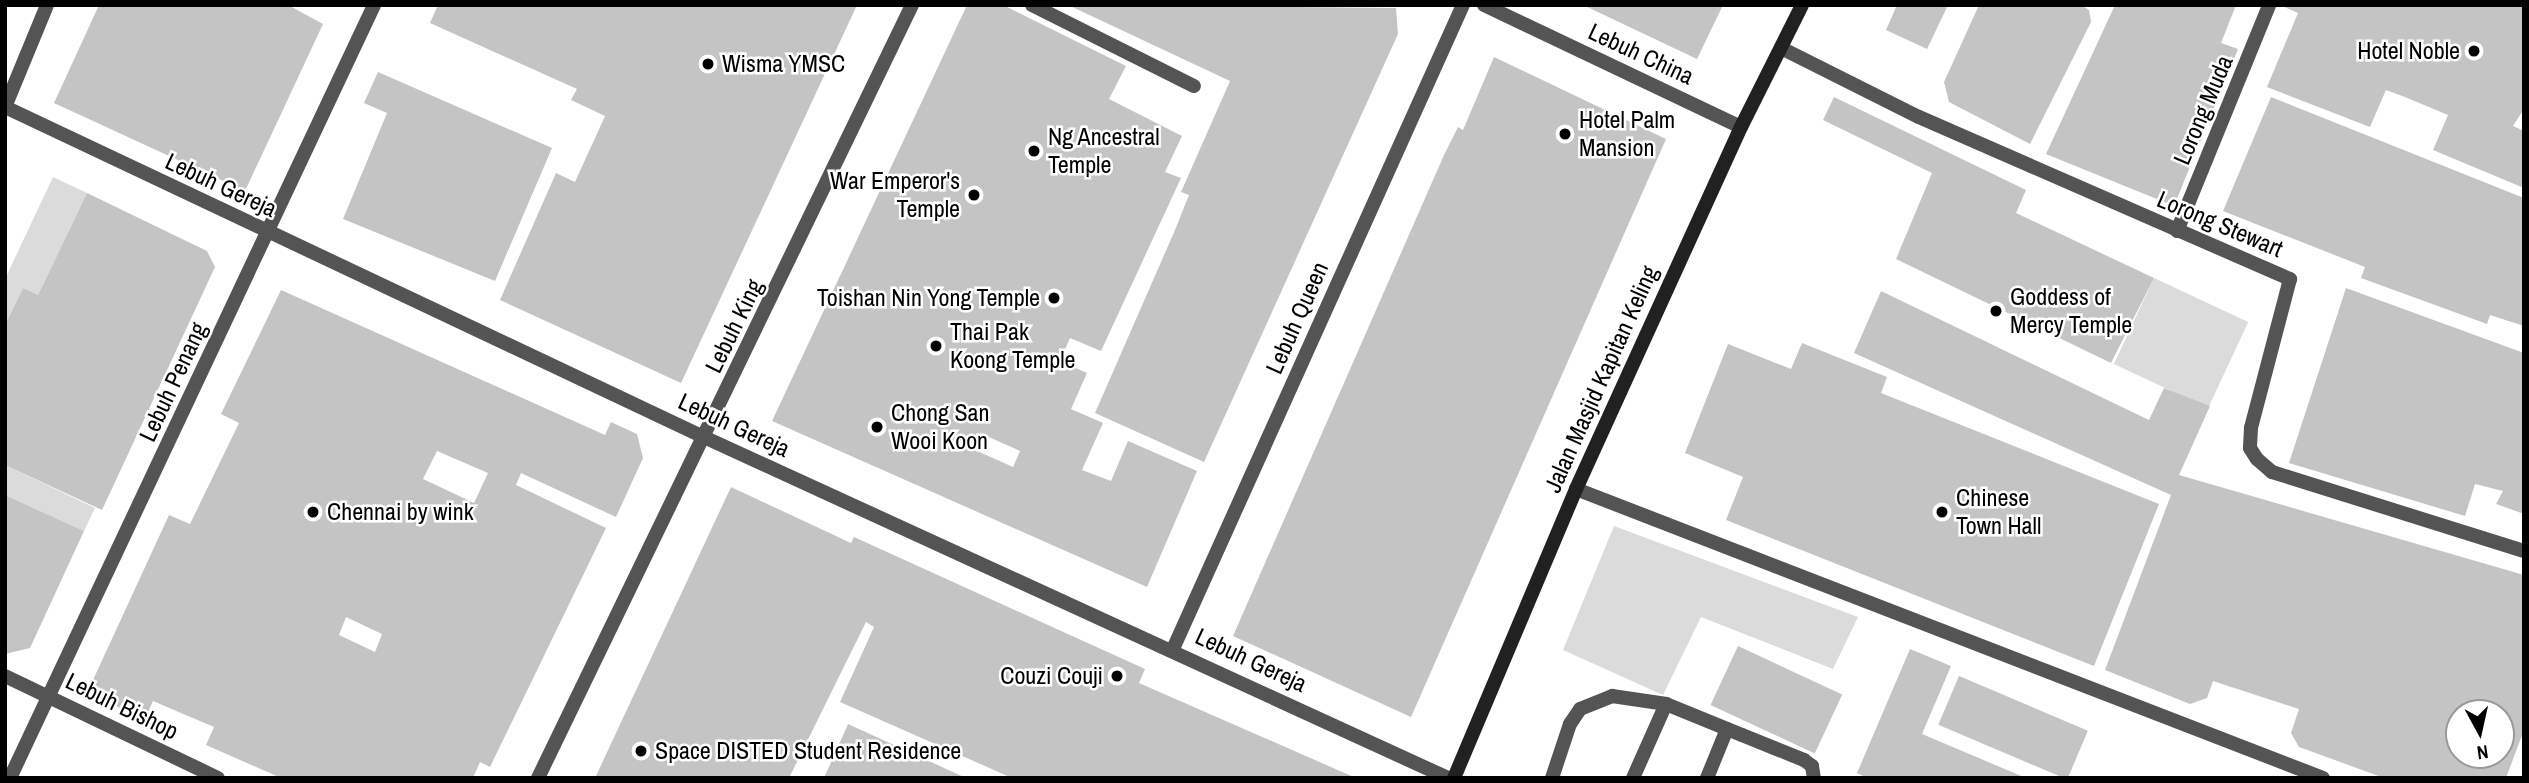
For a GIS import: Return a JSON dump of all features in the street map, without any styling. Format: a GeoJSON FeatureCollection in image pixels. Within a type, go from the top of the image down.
{"type":"FeatureCollection","features":[{"type":"Feature","properties":{"kind":"main road","name":"Jalan Masjid Kapitan Keling"},"geometry":{"type":"LineString","coordinates":[[1454,778],[1576,489],[1741,127],[1802,5]]}},
{"type":"Feature","properties":{"kind":"street"},"geometry":{"type":"LineString","coordinates":[[5,107],[47,5]]}},
{"type":"Feature","properties":{"kind":"street","name":"Lebuh Penang"},"geometry":{"type":"LineString","coordinates":[[10,778],[269,233],[374,5]]}},
{"type":"Feature","properties":{"kind":"street","name":"Lebuh King"},"geometry":{"type":"LineString","coordinates":[[538,778],[706,438],[912,5]]}},
{"type":"Feature","properties":{"kind":"street"},"geometry":{"type":"LineString","coordinates":[[1031,5],[1194,86]]}},
{"type":"Feature","properties":{"kind":"street","name":"Lebuh Queen"},"geometry":{"type":"LineString","coordinates":[[1173,649],[1462,5]]}},
{"type":"Feature","properties":{"kind":"street","name":"Lebuh China"},"geometry":{"type":"LineString","coordinates":[[1484,5],[1741,127]]}},
{"type":"Feature","properties":{"kind":"street","name":"Lorong Muda"},"geometry":{"type":"LineString","coordinates":[[2177,231],[2269,5]]}},
{"type":"Feature","properties":{"kind":"street","name":"Lorong Stewart"},"geometry":{"type":"LineString","coordinates":[[1781,48],[1919,117],[2290,279],[2251,428],[2250,448],[2257,459],[2272,472],[2524,551]]}},
{"type":"Feature","properties":{"kind":"street","name":"Lebuh Gereja"},"geometry":{"type":"LineString","coordinates":[[5,107],[706,438],[1173,649],[1448,778]]}},
{"type":"Feature","properties":{"kind":"street"},"geometry":{"type":"LineString","coordinates":[[1576,489],[2323,778]]}},
{"type":"Feature","properties":{"kind":"street","name":"Lebuh Bishop"},"geometry":{"type":"LineString","coordinates":[[5,676],[218,778]]}},
{"type":"Feature","properties":{"kind":"street"},"geometry":{"type":"LineString","coordinates":[[1552,778],[1570,724],[1580,709],[1612,696],[1666,704],[1804,760],[1812,766],[1814,778]]}},
{"type":"Feature","properties":{"kind":"street"},"geometry":{"type":"LineString","coordinates":[[1633,778],[1666,704]]}},
{"type":"Feature","properties":{"kind":"street"},"geometry":{"type":"LineString","coordinates":[[1706,778],[1727,729]]}},
{"type":"Feature","properties":{"kind":"shaded area"},"geometry":{"type":"Polygon","coordinates":[[[53,177],[87,193],[38,295],[23,288],[5,325],[5,279],[53,177]]]}},
{"type":"Feature","properties":{"kind":"shaded area"},"geometry":{"type":"Polygon","coordinates":[[[2154,278],[2248,322],[2208,408],[2114,364],[2154,278]]]}},
{"type":"Feature","properties":{"kind":"shaded area"},"geometry":{"type":"Polygon","coordinates":[[[5,465],[95,508],[84,531],[5,495],[5,465]]]}},
{"type":"Feature","properties":{"kind":"shaded area"},"geometry":{"type":"Polygon","coordinates":[[[1614,526],[1858,617],[1833,669],[1701,617],[1663,695],[1563,650],[1614,526]]]}},
{"type":"Feature","properties":{"kind":"building"},"geometry":{"type":"Polygon","coordinates":[[[99,5],[288,5],[323,24],[245,191],[54,103],[99,5]]]}},
{"type":"Feature","properties":{"kind":"building"},"geometry":{"type":"Polygon","coordinates":[[[438,5],[857,5],[681,383],[500,300],[556,173],[575,182],[605,116],[571,100],[577,89],[430,23],[438,5]]]}},
{"type":"Feature","properties":{"kind":"building"},"geometry":{"type":"Polygon","coordinates":[[[967,5],[1003,5],[1126,66],[1109,99],[1182,136],[1165,172],[1181,178],[1101,351],[1070,338],[1060,361],[1087,373],[1071,409],[1103,423],[1082,470],[1111,481],[1128,441],[1197,471],[1147,587],[772,421],[967,5]],[[982,434],[975,450],[1013,467],[1020,451],[982,434]]]}},
{"type":"Feature","properties":{"kind":"building"},"geometry":{"type":"Polygon","coordinates":[[[1068,5],[1396,8],[1398,34],[1204,462],[1095,413],[1175,230],[1189,195],[1181,192],[1230,81],[1068,5]]]}},
{"type":"Feature","properties":{"kind":"building"},"geometry":{"type":"Polygon","coordinates":[[[1583,5],[1723,5],[1697,59],[1583,5]]]}},
{"type":"Feature","properties":{"kind":"building"},"geometry":{"type":"Polygon","coordinates":[[[1897,5],[1948,5],[1927,49],[1886,30],[1897,5]]]}},
{"type":"Feature","properties":{"kind":"building"},"geometry":{"type":"Polygon","coordinates":[[[1979,5],[2081,5],[2089,10],[2091,22],[2030,144],[1949,102],[1944,82],[1979,5]]]}},
{"type":"Feature","properties":{"kind":"building"},"geometry":{"type":"Polygon","coordinates":[[[2115,5],[2236,5],[2221,43],[2238,49],[2174,206],[2046,154],[2115,5]]]}},
{"type":"Feature","properties":{"kind":"building"},"geometry":{"type":"Polygon","coordinates":[[[2280,5],[2524,5],[2524,109],[2513,126],[2524,131],[2524,188],[2433,150],[2448,115],[2405,97],[2386,90],[2370,127],[2267,87],[2298,13],[2280,5]]]}},
{"type":"Feature","properties":{"kind":"building"},"geometry":{"type":"Polygon","coordinates":[[[1494,57],[1666,139],[1411,717],[1233,636],[1444,155],[1458,127],[1463,130],[1494,57]]]}},
{"type":"Feature","properties":{"kind":"building"},"geometry":{"type":"Polygon","coordinates":[[[378,72],[552,148],[495,281],[343,219],[387,113],[364,103],[378,72]]]}},
{"type":"Feature","properties":{"kind":"building"},"geometry":{"type":"Polygon","coordinates":[[[1834,97],[2026,190],[2016,213],[2154,278],[2111,363],[1896,259],[1932,173],[1823,120],[1834,97]]]}},
{"type":"Feature","properties":{"kind":"building"},"geometry":{"type":"Polygon","coordinates":[[[2271,97],[2524,198],[2524,326],[2490,315],[2487,324],[2361,278],[2365,267],[2223,211],[2271,97]]]}},
{"type":"Feature","properties":{"kind":"building"},"geometry":{"type":"Polygon","coordinates":[[[87,193],[207,251],[215,267],[102,510],[5,465],[5,325],[23,288],[38,295],[87,193]]]}},
{"type":"Feature","properties":{"kind":"building"},"geometry":{"type":"Polygon","coordinates":[[[2346,288],[2524,353],[2524,514],[2496,504],[2503,491],[2475,484],[2465,516],[2289,463],[2346,288]]]}},
{"type":"Feature","properties":{"kind":"building"},"geometry":{"type":"Polygon","coordinates":[[[281,290],[605,435],[611,422],[637,434],[643,458],[616,517],[521,473],[516,485],[606,528],[490,767],[480,762],[473,778],[281,778],[206,745],[214,727],[153,701],[145,719],[87,693],[169,515],[190,524],[239,423],[221,414],[281,290]],[[437,451],[423,479],[474,503],[488,473],[437,451]],[[346,617],[339,635],[375,652],[382,634],[346,617]]]}},
{"type":"Feature","properties":{"kind":"building"},"geometry":{"type":"Polygon","coordinates":[[[1881,291],[2149,420],[2164,388],[2210,406],[2179,475],[2524,575],[2524,730],[2515,754],[2515,699],[2445,699],[2445,769],[2509,769],[2506,778],[2384,778],[2299,747],[2291,733],[2299,709],[2213,681],[2207,698],[2190,704],[2105,670],[2171,495],[1854,353],[1881,291]]]}},
{"type":"Feature","properties":{"kind":"building","name":"Chinese Town Hall"},"geometry":{"type":"Polygon","coordinates":[[[1802,343],[1887,377],[1881,393],[2159,504],[2094,666],[1726,520],[1743,477],[1685,453],[1728,344],[1791,369],[1802,343]]]}},
{"type":"Feature","properties":{"kind":"building"},"geometry":{"type":"Polygon","coordinates":[[[731,487],[851,543],[854,537],[1145,669],[1139,683],[1356,778],[1012,778],[840,702],[874,627],[866,622],[789,778],[595,778],[731,487]]]}},
{"type":"Feature","properties":{"kind":"building"},"geometry":{"type":"Polygon","coordinates":[[[5,495],[84,531],[30,648],[5,654],[5,495]]]}},
{"type":"Feature","properties":{"kind":"building"},"geometry":{"type":"Polygon","coordinates":[[[1738,646],[1842,695],[1815,754],[1711,705],[1738,646]]]}},
{"type":"Feature","properties":{"kind":"building"},"geometry":{"type":"Polygon","coordinates":[[[1910,649],[1951,666],[1922,734],[2026,778],[1867,778],[1857,773],[1910,649]]]}},
{"type":"Feature","properties":{"kind":"building"},"geometry":{"type":"Polygon","coordinates":[[[1959,676],[2088,731],[2068,778],[2064,778],[1938,725],[1959,676]]]}},
{"type":"Feature","properties":{"kind":"building"},"geometry":{"type":"Polygon","coordinates":[[[848,724],[966,778],[824,778],[848,724]]]}},
{"type":"Feature","properties":{"kind":"place","name":"Hotel Noble"},"geometry":{"type":"Point","coordinates":[2474,51]}},
{"type":"Feature","properties":{"kind":"place","name":"Wisma YMSC"},"geometry":{"type":"Point","coordinates":[708,64]}},
{"type":"Feature","properties":{"kind":"place","name":"Hotel Palm Mansion"},"geometry":{"type":"Point","coordinates":[1565,134]}},
{"type":"Feature","properties":{"kind":"place","name":"Ng Ancestral Temple"},"geometry":{"type":"Point","coordinates":[1034,151]}},
{"type":"Feature","properties":{"kind":"place","name":"War Emperor's Temple"},"geometry":{"type":"Point","coordinates":[974,195]}},
{"type":"Feature","properties":{"kind":"place","name":"Toishan Nin Yong Temple"},"geometry":{"type":"Point","coordinates":[1054,298]}},
{"type":"Feature","properties":{"kind":"place","name":"Goddess of Mercy Temple"},"geometry":{"type":"Point","coordinates":[1996,311]}},
{"type":"Feature","properties":{"kind":"place","name":"Thai Pak Koong Temple"},"geometry":{"type":"Point","coordinates":[936,346]}},
{"type":"Feature","properties":{"kind":"place","name":"Chong San Wooi Koon"},"geometry":{"type":"Point","coordinates":[877,427]}},
{"type":"Feature","properties":{"kind":"place","name":"Chennai by wink"},"geometry":{"type":"Point","coordinates":[313,512]}},
{"type":"Feature","properties":{"kind":"place","name":"Chinese Town Hall"},"geometry":{"type":"Point","coordinates":[1942,512]}},
{"type":"Feature","properties":{"kind":"place","name":"Couzi Couji"},"geometry":{"type":"Point","coordinates":[1117,676]}},
{"type":"Feature","properties":{"kind":"place","name":"Space DISTED Student Residence"},"geometry":{"type":"Point","coordinates":[641,751]}}]}
